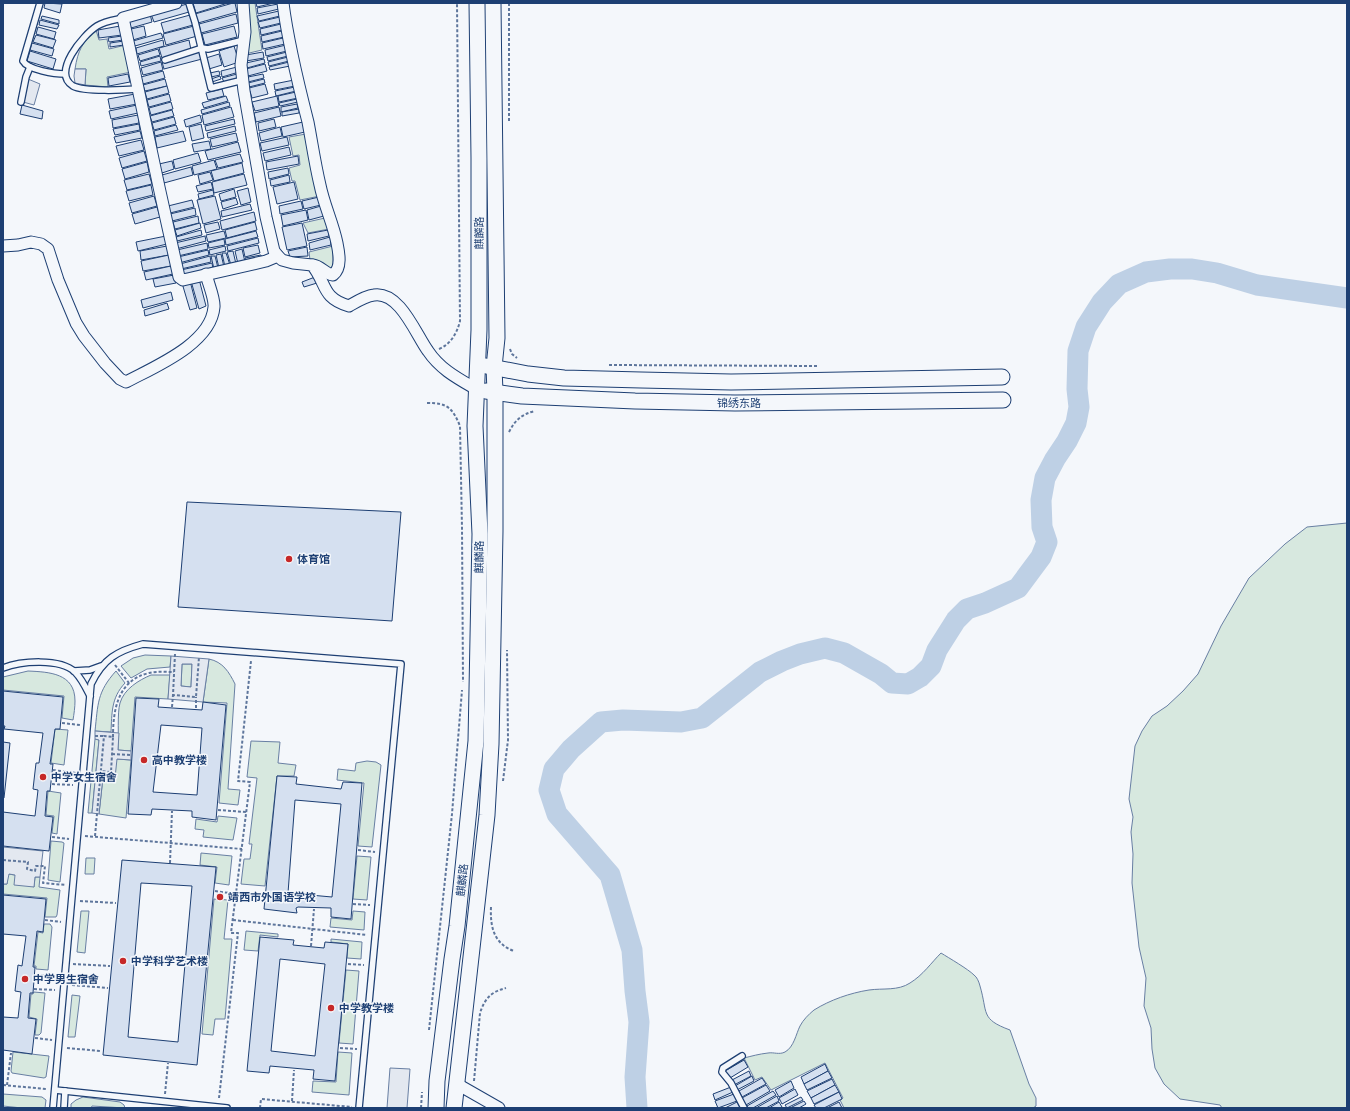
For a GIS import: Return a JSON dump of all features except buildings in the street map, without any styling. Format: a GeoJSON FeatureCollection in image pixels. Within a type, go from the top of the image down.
{"type":"FeatureCollection","features":[{"type":"Feature","properties":{"kind":"main road","name":"麒麟路"},"geometry":{"type":"LineString","coordinates":[[436,1108],[452,959],[458,926],[476,742],[480,534],[475,426],[478,365],[479,158],[477,3]]}},
{"type":"Feature","properties":{"kind":"main road","name":"麒麟路"},"geometry":{"type":"LineString","coordinates":[[454,1108],[487,815],[492,744],[494,367],[497,338],[493,3]]}},
{"type":"Feature","properties":{"kind":"main road","name":"锦绣东路"},"geometry":{"type":"LineString","coordinates":[[478,365],[528,374],[564,378],[641,380],[731,382],[1002,377]]}},
{"type":"Feature","properties":{"kind":"main road","name":"锦绣东路"},"geometry":{"type":"LineString","coordinates":[[476,389],[522,396],[635,401],[735,403],[1003,400]]}},
{"type":"Feature","properties":{"kind":"street"},"geometry":{"type":"LineString","coordinates":[[176,3],[123,18],[179,275],[183,280],[266,261],[278,256]]}},
{"type":"Feature","properties":{"kind":"street"},"geometry":{"type":"LineString","coordinates":[[242,3],[245,32],[241,65],[266,216],[274,251],[278,256],[293,263],[320,267],[330,274],[335,273],[338,269],[339,263],[337,244],[320,185],[282,3]]}},
{"type":"Feature","properties":{"kind":"street"},"geometry":{"type":"LineString","coordinates":[[3,246],[31,242],[40,244],[48,250],[58,280],[76,323],[105,363],[120,379],[126,382],[176,356],[197,338],[206,327],[212,316],[214,306],[206,274]]}},
{"type":"Feature","properties":{"kind":"street"},"geometry":{"type":"LineString","coordinates":[[312,265],[317,271],[328,295],[338,303],[349,306],[374,294],[386,296],[396,303],[428,351],[441,367],[452,376],[476,389]]}},
{"type":"Feature","properties":{"kind":"street"},"geometry":{"type":"LineString","coordinates":[[457,1084],[499,1108]]}},
{"type":"Feature","properties":{"kind":"lane"},"geometry":{"type":"LineString","coordinates":[[40,3],[23,58],[23,63],[30,67],[56,74],[65,74]]}},
{"type":"Feature","properties":{"kind":"lane"},"geometry":{"type":"LineString","coordinates":[[189,3],[202,48],[211,88],[243,80]]}},
{"type":"Feature","properties":{"kind":"lane"},"geometry":{"type":"LineString","coordinates":[[123,18],[104,22],[96,26],[80,43],[67,62],[65,74],[71,85],[76,88],[111,90],[138,88]]}},
{"type":"Feature","properties":{"kind":"lane"},"geometry":{"type":"LineString","coordinates":[[165,60],[202,48],[208,49],[244,40]]}},
{"type":"Feature","properties":{"kind":"lane"},"geometry":{"type":"LineString","coordinates":[[21,102],[26,77],[30,67]]}},
{"type":"Feature","properties":{"kind":"lane"},"geometry":{"type":"LineString","coordinates":[[54,1108],[91,684],[102,666],[109,659],[118,653],[143,644],[401,664],[359,1108]]}},
{"type":"Feature","properties":{"kind":"lane"},"geometry":{"type":"LineString","coordinates":[[3,668],[32,662],[57,664],[74,671],[81,678],[90,696]]}},
{"type":"Feature","properties":{"kind":"lane"},"geometry":{"type":"LineString","coordinates":[[74,671],[90,670],[102,666]]}},
{"type":"Feature","properties":{"kind":"lane"},"geometry":{"type":"LineString","coordinates":[[742,1056],[723,1068],[722,1072],[731,1083],[744,1108]]}},
{"type":"Feature","properties":{"kind":"lane"},"geometry":{"type":"LineString","coordinates":[[55,1090],[227,1108]]}},
{"type":"Feature","properties":{"kind":"lane"},"geometry":{"type":"LineString","coordinates":[[64,1108],[66,1091]]}},
{"type":"Feature","properties":{"kind":"path"},"geometry":{"type":"LineString","coordinates":[[428,351],[440,349],[447,345],[458,330],[460,321],[457,3]]}},
{"type":"Feature","properties":{"kind":"path"},"geometry":{"type":"LineString","coordinates":[[509,3],[509,121]]}},
{"type":"Feature","properties":{"kind":"path"},"geometry":{"type":"LineString","coordinates":[[509,348],[512,354],[519,360]]}},
{"type":"Feature","properties":{"kind":"path"},"geometry":{"type":"LineString","coordinates":[[609,365],[824,366]]}},
{"type":"Feature","properties":{"kind":"path"},"geometry":{"type":"LineString","coordinates":[[427,403],[437,403],[447,406],[455,413],[460,426],[463,685],[452,814],[428,1034]]}},
{"type":"Feature","properties":{"kind":"path"},"geometry":{"type":"LineString","coordinates":[[508,437],[513,424],[520,416],[540,410]]}},
{"type":"Feature","properties":{"kind":"path"},"geometry":{"type":"LineString","coordinates":[[172,707],[175,647]]}},
{"type":"Feature","properties":{"kind":"path"},"geometry":{"type":"LineString","coordinates":[[196,708],[200,648]]}},
{"type":"Feature","properties":{"kind":"path"},"geometry":{"type":"LineString","coordinates":[[503,786],[508,740],[507,648]]}},
{"type":"Feature","properties":{"kind":"path"},"geometry":{"type":"LineString","coordinates":[[218,1106],[238,933],[232,933],[233,920],[250,782],[238,781],[252,652]]}},
{"type":"Feature","properties":{"kind":"path"},"geometry":{"type":"LineString","coordinates":[[109,659],[129,683]]}},
{"type":"Feature","properties":{"kind":"path"},"geometry":{"type":"LineString","coordinates":[[101,771],[111,772],[116,704],[118,698],[129,683],[148,673],[174,672]]}},
{"type":"Feature","properties":{"kind":"path"},"geometry":{"type":"LineString","coordinates":[[172,695],[196,697]]}},
{"type":"Feature","properties":{"kind":"path"},"geometry":{"type":"LineString","coordinates":[[62,723],[87,725]]}},
{"type":"Feature","properties":{"kind":"path"},"geometry":{"type":"LineString","coordinates":[[95,836],[104,736],[113,737]]}},
{"type":"Feature","properties":{"kind":"path"},"geometry":{"type":"LineString","coordinates":[[112,754],[131,755]]}},
{"type":"Feature","properties":{"kind":"path"},"geometry":{"type":"LineString","coordinates":[[53,770],[83,773]]}},
{"type":"Feature","properties":{"kind":"path"},"geometry":{"type":"LineString","coordinates":[[52,784],[82,786]]}},
{"type":"Feature","properties":{"kind":"path"},"geometry":{"type":"LineString","coordinates":[[218,810],[246,812]]}},
{"type":"Feature","properties":{"kind":"path"},"geometry":{"type":"LineString","coordinates":[[170,863],[172,811]]}},
{"type":"Feature","properties":{"kind":"path"},"geometry":{"type":"LineString","coordinates":[[52,837],[77,838],[95,836],[242,849]]}},
{"type":"Feature","properties":{"kind":"path"},"geometry":{"type":"LineString","coordinates":[[358,850],[383,852]]}},
{"type":"Feature","properties":{"kind":"path"},"geometry":{"type":"LineString","coordinates":[[3,860],[28,862],[27,869],[35,871],[36,866],[45,866],[43,883],[73,886]]}},
{"type":"Feature","properties":{"kind":"path"},"geometry":{"type":"LineString","coordinates":[[215,891],[236,894]]}},
{"type":"Feature","properties":{"kind":"path"},"geometry":{"type":"LineString","coordinates":[[72,901],[116,903]]}},
{"type":"Feature","properties":{"kind":"path"},"geometry":{"type":"LineString","coordinates":[[492,902],[490,917],[493,931],[498,940],[506,948],[514,951]]}},
{"type":"Feature","properties":{"kind":"path"},"geometry":{"type":"LineString","coordinates":[[353,904],[378,905]]}},
{"type":"Feature","properties":{"kind":"path"},"geometry":{"type":"LineString","coordinates":[[311,946],[314,909]]}},
{"type":"Feature","properties":{"kind":"path"},"geometry":{"type":"LineString","coordinates":[[45,920],[70,923]]}},
{"type":"Feature","properties":{"kind":"path"},"geometry":{"type":"LineString","coordinates":[[233,920],[375,936]]}},
{"type":"Feature","properties":{"kind":"path"},"geometry":{"type":"LineString","coordinates":[[67,964],[110,966]]}},
{"type":"Feature","properties":{"kind":"path"},"geometry":{"type":"LineString","coordinates":[[348,964],[372,965]]}},
{"type":"Feature","properties":{"kind":"path"},"geometry":{"type":"LineString","coordinates":[[36,975],[65,977]]}},
{"type":"Feature","properties":{"kind":"path"},"geometry":{"type":"LineString","coordinates":[[65,984],[108,988]]}},
{"type":"Feature","properties":{"kind":"path"},"geometry":{"type":"LineString","coordinates":[[473,1094],[480,1013],[483,1003],[496,990],[506,988]]}},
{"type":"Feature","properties":{"kind":"path"},"geometry":{"type":"LineString","coordinates":[[34,989],[64,991]]}},
{"type":"Feature","properties":{"kind":"path"},"geometry":{"type":"LineString","coordinates":[[35,1038],[60,1040]]}},
{"type":"Feature","properties":{"kind":"path"},"geometry":{"type":"LineString","coordinates":[[59,1048],[101,1051]]}},
{"type":"Feature","properties":{"kind":"path"},"geometry":{"type":"LineString","coordinates":[[340,1048],[364,1050]]}},
{"type":"Feature","properties":{"kind":"path"},"geometry":{"type":"LineString","coordinates":[[7,1085],[11,1053]]}},
{"type":"Feature","properties":{"kind":"path"},"geometry":{"type":"LineString","coordinates":[[164,1101],[168,1063]]}},
{"type":"Feature","properties":{"kind":"path"},"geometry":{"type":"LineString","coordinates":[[292,1101],[294,1070]]}},
{"type":"Feature","properties":{"kind":"path"},"geometry":{"type":"LineString","coordinates":[[3,1085],[55,1090]]}},
{"type":"Feature","properties":{"kind":"path"},"geometry":{"type":"LineString","coordinates":[[420,1108],[423,1086]]}},
{"type":"Feature","properties":{"kind":"path"},"geometry":{"type":"LineString","coordinates":[[260,1108],[261,1099],[359,1108]]}},
{"type":"Feature","properties":{"kind":"shaded area"},"geometry":{"type":"Polygon","coordinates":[[[248,3],[255,3],[262,50],[245,54],[248,3]]]}},
{"type":"Feature","properties":{"kind":"shaded area"},"geometry":{"type":"Polygon","coordinates":[[[96,30],[99,40],[107,39],[109,49],[126,45],[131,72],[107,77],[108,87],[85,85],[86,69],[75,69],[81,47],[96,30]]]}},
{"type":"Feature","properties":{"kind":"shaded area"},"geometry":{"type":"Polygon","coordinates":[[[75,69],[86,69],[85,85],[75,83],[75,69]]]}},
{"type":"Feature","properties":{"kind":"shaded area"},"geometry":{"type":"Polygon","coordinates":[[[28,79],[40,84],[34,105],[23,102],[28,79]]]}},
{"type":"Feature","properties":{"kind":"shaded area"},"geometry":{"type":"Polygon","coordinates":[[[306,134],[320,196],[300,200],[295,181],[292,181],[289,168],[300,165],[299,155],[293,156],[289,137],[306,134]]]}},
{"type":"Feature","properties":{"kind":"shaded area"},"geometry":{"type":"Polygon","coordinates":[[[325,218],[329,229],[308,233],[303,223],[325,218]]]}},
{"type":"Feature","properties":{"kind":"shaded area"},"geometry":{"type":"Polygon","coordinates":[[[333,246],[333,265],[330,269],[310,260],[309,252],[333,246]]]}},
{"type":"Feature","properties":{"kind":"shaded area"},"geometry":{"type":"Polygon","coordinates":[[[1347,523],[1347,1108],[1222,1108],[1220,1105],[1180,1099],[1164,1084],[1155,1068],[1151,1028],[1144,1006],[1146,978],[1139,947],[1132,883],[1133,854],[1131,832],[1133,817],[1129,799],[1135,746],[1142,731],[1152,716],[1167,706],[1198,674],[1221,626],[1249,578],[1285,544],[1307,527],[1347,523]]]}},
{"type":"Feature","properties":{"kind":"shaded area"},"geometry":{"type":"Polygon","coordinates":[[[145,655],[171,656],[170,667],[147,669],[131,678],[121,666],[133,658],[145,655]]]}},
{"type":"Feature","properties":{"kind":"shaded area"},"geometry":{"type":"Polygon","coordinates":[[[171,656],[209,659],[203,702],[168,699],[171,656]],[[182,664],[181,686],[191,687],[192,664],[182,664]]]}},
{"type":"Feature","properties":{"kind":"shaded area"},"geometry":{"type":"Polygon","coordinates":[[[209,659],[222,665],[235,684],[228,789],[240,790],[238,805],[219,803],[227,703],[203,702],[209,659]]]}},
{"type":"Feature","properties":{"kind":"shaded area"},"geometry":{"type":"Polygon","coordinates":[[[182,664],[192,664],[191,687],[181,686],[182,664]]]}},
{"type":"Feature","properties":{"kind":"shaded area"},"geometry":{"type":"Polygon","coordinates":[[[28,671],[44,672],[66,679],[74,692],[75,701],[73,720],[62,718],[64,696],[3,690],[3,677],[28,671]]]}},
{"type":"Feature","properties":{"kind":"shaded area"},"geometry":{"type":"Polygon","coordinates":[[[116,671],[125,683],[117,694],[113,706],[111,732],[95,731],[98,706],[102,692],[105,685],[116,671]]]}},
{"type":"Feature","properties":{"kind":"shaded area"},"geometry":{"type":"Polygon","coordinates":[[[151,675],[170,675],[168,699],[135,697],[131,751],[118,750],[119,713],[122,698],[128,689],[151,675]]]}},
{"type":"Feature","properties":{"kind":"shaded area"},"geometry":{"type":"Polygon","coordinates":[[[55,729],[68,730],[64,765],[51,763],[55,729]]]}},
{"type":"Feature","properties":{"kind":"shaded area"},"geometry":{"type":"Polygon","coordinates":[[[95,731],[119,733],[118,750],[131,751],[131,760],[117,759],[115,778],[103,777],[99,814],[92,813],[99,740],[95,739],[95,731]]]}},
{"type":"Feature","properties":{"kind":"shaded area"},"geometry":{"type":"Polygon","coordinates":[[[95,739],[99,740],[92,813],[88,813],[95,739]]]}},
{"type":"Feature","properties":{"kind":"shaded area"},"geometry":{"type":"Polygon","coordinates":[[[251,741],[280,742],[278,763],[296,765],[294,776],[277,776],[265,886],[241,884],[244,859],[250,859],[252,844],[249,844],[257,778],[247,777],[251,741]]]}},
{"type":"Feature","properties":{"kind":"shaded area"},"geometry":{"type":"Polygon","coordinates":[[[117,759],[131,760],[126,818],[99,814],[103,777],[117,759]]]}},
{"type":"Feature","properties":{"kind":"shaded area"},"geometry":{"type":"Polygon","coordinates":[[[367,761],[376,762],[381,765],[372,847],[358,846],[364,783],[337,780],[338,769],[355,771],[356,763],[367,761]]]}},
{"type":"Feature","properties":{"kind":"shaded area"},"geometry":{"type":"Polygon","coordinates":[[[48,791],[61,793],[57,834],[52,833],[54,816],[46,815],[48,791]]]}},
{"type":"Feature","properties":{"kind":"shaded area"},"geometry":{"type":"Polygon","coordinates":[[[218,816],[237,818],[233,840],[203,837],[204,830],[195,829],[196,819],[217,822],[218,816]]]}},
{"type":"Feature","properties":{"kind":"shaded area"},"geometry":{"type":"Polygon","coordinates":[[[51,841],[64,843],[60,882],[48,880],[51,841]]]}},
{"type":"Feature","properties":{"kind":"shaded area"},"geometry":{"type":"Polygon","coordinates":[[[3,847],[43,851],[40,877],[35,877],[34,887],[14,885],[15,875],[9,874],[7,884],[3,884],[3,847]]]}},
{"type":"Feature","properties":{"kind":"shaded area"},"geometry":{"type":"Polygon","coordinates":[[[201,853],[232,856],[229,885],[215,883],[217,867],[200,865],[201,853]]]}},
{"type":"Feature","properties":{"kind":"shaded area"},"geometry":{"type":"Polygon","coordinates":[[[357,856],[371,857],[367,900],[353,899],[357,856]]]}},
{"type":"Feature","properties":{"kind":"shaded area"},"geometry":{"type":"Polygon","coordinates":[[[86,858],[95,858],[94,874],[85,874],[86,858]]]}},
{"type":"Feature","properties":{"kind":"shaded area"},"geometry":{"type":"Polygon","coordinates":[[[8,874],[15,875],[34,887],[35,877],[40,877],[39,887],[60,890],[56,917],[45,917],[47,898],[3,894],[3,884],[7,884],[8,874]]]}},
{"type":"Feature","properties":{"kind":"shaded area"},"geometry":{"type":"Polygon","coordinates":[[[214,899],[228,900],[224,939],[232,939],[225,1019],[215,1019],[213,1035],[202,1034],[214,899]]]}},
{"type":"Feature","properties":{"kind":"shaded area"},"geometry":{"type":"Polygon","coordinates":[[[81,911],[89,911],[85,953],[77,952],[81,911]]]}},
{"type":"Feature","properties":{"kind":"shaded area"},"geometry":{"type":"Polygon","coordinates":[[[353,911],[365,912],[364,930],[330,927],[331,918],[352,920],[353,911]]]}},
{"type":"Feature","properties":{"kind":"shaded area"},"geometry":{"type":"Polygon","coordinates":[[[44,924],[50,924],[52,927],[48,970],[36,969],[36,966],[34,966],[38,932],[43,933],[44,924]]]}},
{"type":"Feature","properties":{"kind":"shaded area"},"geometry":{"type":"Polygon","coordinates":[[[246,931],[278,934],[278,937],[260,935],[258,951],[244,950],[246,931]]]}},
{"type":"Feature","properties":{"kind":"shaded area"},"geometry":{"type":"Polygon","coordinates":[[[331,939],[362,942],[361,959],[347,958],[348,944],[331,942],[331,939]]]}},
{"type":"Feature","properties":{"kind":"shaded area"},"geometry":{"type":"Polygon","coordinates":[[[941,953],[977,978],[985,1009],[989,1018],[1000,1026],[1010,1030],[1029,1084],[1036,1098],[1036,1106],[1033,1108],[844,1108],[840,1100],[843,1098],[825,1063],[771,1090],[762,1077],[755,1080],[744,1058],[765,1053],[781,1053],[788,1050],[793,1044],[800,1026],[808,1015],[814,1010],[840,997],[855,993],[905,986],[927,969],[941,953]]]}},
{"type":"Feature","properties":{"kind":"shaded area"},"geometry":{"type":"Polygon","coordinates":[[[346,970],[359,971],[353,1044],[339,1043],[346,970]]]}},
{"type":"Feature","properties":{"kind":"shaded area"},"geometry":{"type":"Polygon","coordinates":[[[34,992],[45,993],[41,1033],[39,1035],[35,1035],[37,1019],[29,1017],[31,994],[34,992]]]}},
{"type":"Feature","properties":{"kind":"shaded area"},"geometry":{"type":"Polygon","coordinates":[[[72,995],[80,996],[75,1037],[68,1037],[72,995]]]}},
{"type":"Feature","properties":{"kind":"shaded area"},"geometry":{"type":"Polygon","coordinates":[[[13,1052],[49,1056],[46,1077],[44,1078],[12,1073],[13,1052]]]}},
{"type":"Feature","properties":{"kind":"shaded area"},"geometry":{"type":"Polygon","coordinates":[[[338,1052],[352,1053],[349,1095],[312,1092],[313,1081],[336,1082],[338,1052]]]}},
{"type":"Feature","properties":{"kind":"shaded area"},"geometry":{"type":"Polygon","coordinates":[[[390,1068],[410,1069],[407,1108],[387,1108],[390,1068]]]}},
{"type":"Feature","properties":{"kind":"shaded area"},"geometry":{"type":"Polygon","coordinates":[[[3,1094],[42,1097],[46,1100],[45,1108],[3,1106],[3,1094]]]}},
{"type":"Feature","properties":{"kind":"shaded area"},"geometry":{"type":"Polygon","coordinates":[[[83,1097],[120,1102],[125,1108],[92,1106],[91,1108],[71,1108],[71,1104],[83,1097]]]}},
{"type":"Feature","properties":{"kind":"waterway"},"geometry":{"type":"LineString","coordinates":[[637,1108],[635,1077],[639,1022],[632,950],[610,875],[557,814],[549,790],[554,769],[571,749],[601,722],[623,720],[681,722],[702,718],[760,672],[800,654],[825,648],[844,653],[881,674],[892,683],[908,684],[920,677],[931,666],[937,650],[956,620],[967,609],[985,603],[1018,588],[1041,557],[1047,542],[1042,527],[1041,500],[1045,478],[1076,423],[1079,407],[1077,389],[1078,351],[1086,327],[1102,302],[1119,284],[1146,272],[1170,269],[1192,269],[1217,273],[1257,285],[1347,298]]}},
{"type":"Feature","properties":{"kind":"place","name":"体育馆"},"geometry":{"type":"Point","coordinates":[289,559]}},
{"type":"Feature","properties":{"kind":"place","name":"高中教学楼"},"geometry":{"type":"Point","coordinates":[144,760]}},
{"type":"Feature","properties":{"kind":"place","name":"中学女生宿舍"},"geometry":{"type":"Point","coordinates":[43,777]}},
{"type":"Feature","properties":{"kind":"place","name":"靖西市外国语学校"},"geometry":{"type":"Point","coordinates":[220,897]}},
{"type":"Feature","properties":{"kind":"place","name":"中学科学艺术楼"},"geometry":{"type":"Point","coordinates":[123,961]}},
{"type":"Feature","properties":{"kind":"place","name":"中学男生宿舍"},"geometry":{"type":"Point","coordinates":[25,979]}},
{"type":"Feature","properties":{"kind":"place","name":"中学教学楼"},"geometry":{"type":"Point","coordinates":[331,1008]}}]}
